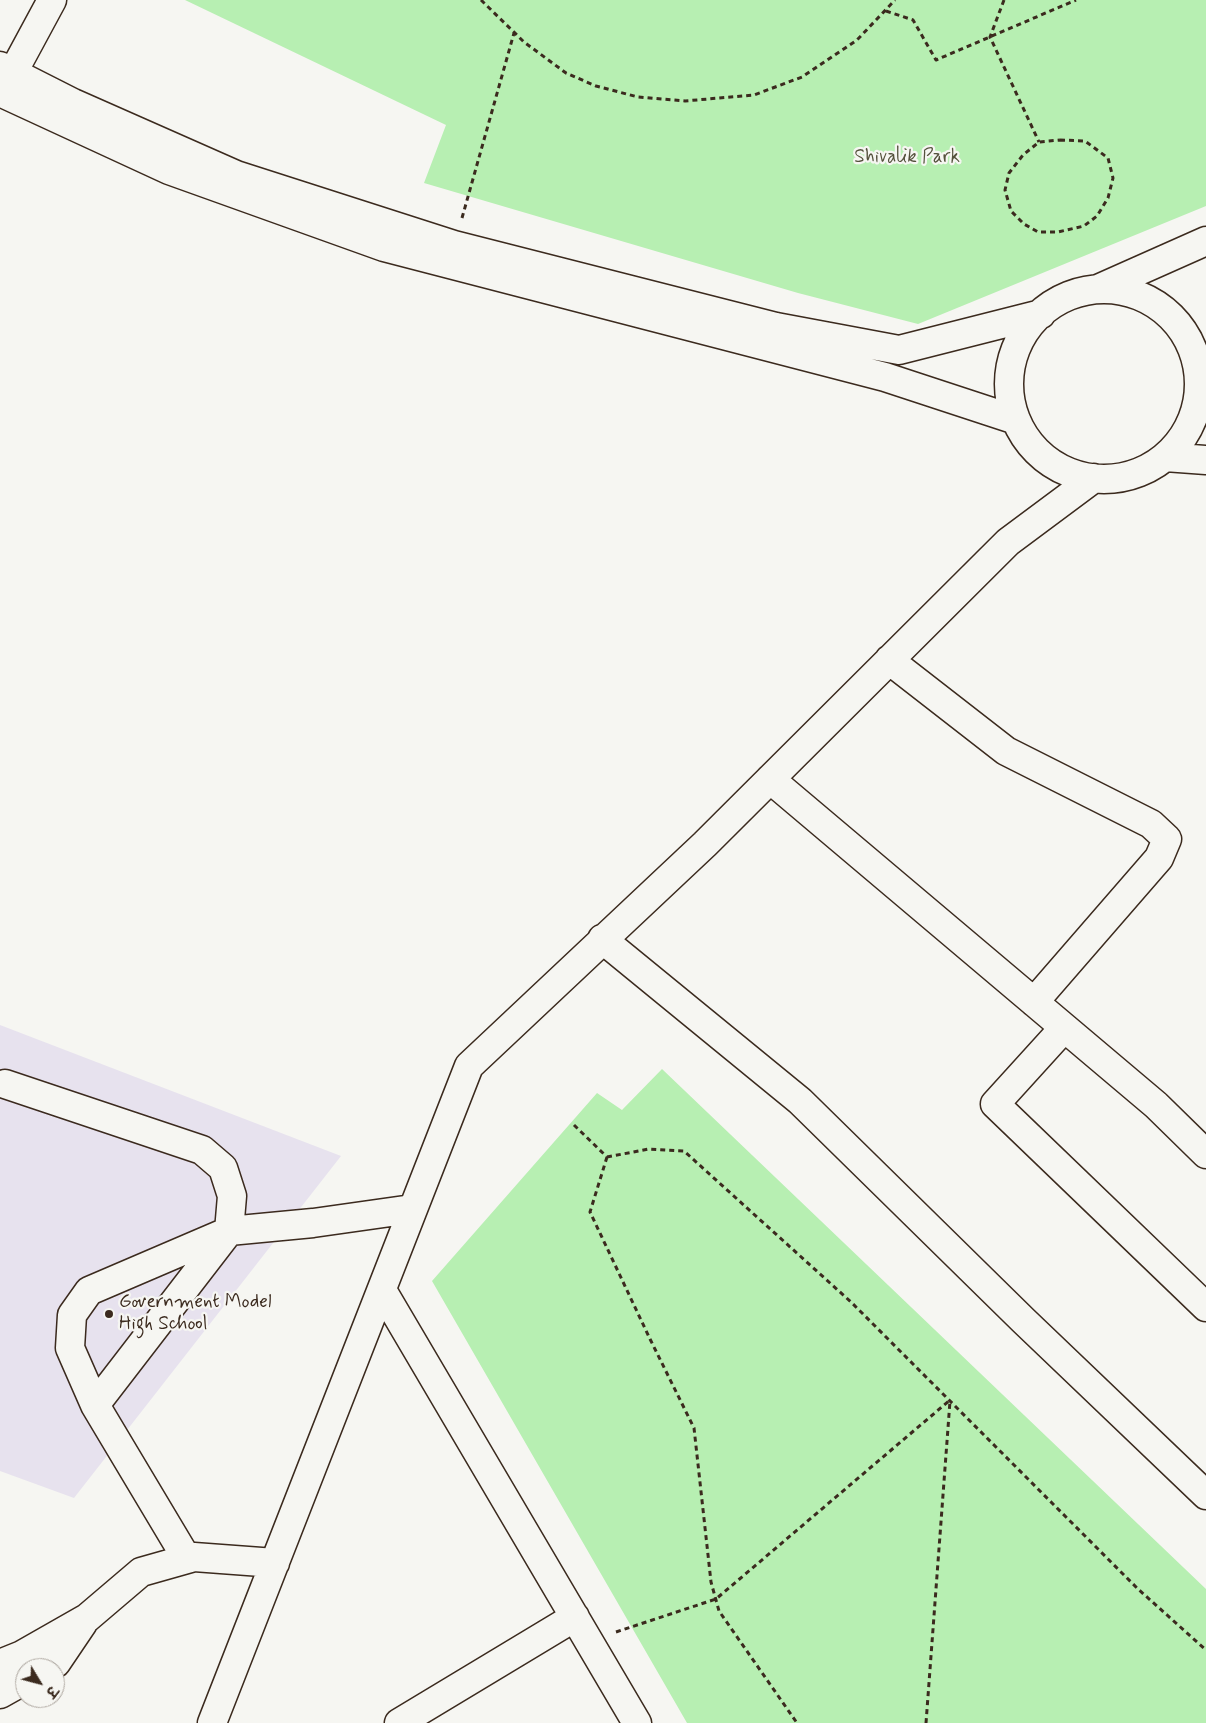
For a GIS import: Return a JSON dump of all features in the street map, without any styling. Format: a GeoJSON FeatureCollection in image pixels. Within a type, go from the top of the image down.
{"type":"FeatureCollection","features":[{"type":"Feature","properties":{"kind":"street"},"geometry":{"type":"LineString","coordinates":[[4,81],[52,0]]}},
{"type":"Feature","properties":{"kind":"street"},"geometry":{"type":"LineString","coordinates":[[4,81],[74,103],[236,175],[454,245],[776,327],[900,350],[1041,314]]}},
{"type":"Feature","properties":{"kind":"street"},"geometry":{"type":"LineString","coordinates":[[4,81],[169,170],[384,248],[885,377],[1016,420]]}},
{"type":"Feature","properties":{"kind":"street"},"geometry":{"type":"LineString","coordinates":[[1094,290],[1112,290],[1138,295],[1161,308],[1179,326],[1202,367],[1198,398],[1200,416],[1176,446],[1165,457],[1134,475],[1108,480],[1082,477],[1058,468],[1037,453],[1021,432],[1012,408],[1009,383],[1013,357],[1024,334],[1041,314],[1062,299],[1094,290],[1206,241]]}},
{"type":"Feature","properties":{"kind":"street"},"geometry":{"type":"LineString","coordinates":[[1165,457],[1206,460]]}},
{"type":"Feature","properties":{"kind":"street"},"geometry":{"type":"LineString","coordinates":[[212,1723],[469,1066],[705,844],[1008,542],[1094,478]]}},
{"type":"Feature","properties":{"kind":"street"},"geometry":{"type":"LineString","coordinates":[[889,660],[1006,751],[1151,824],[1167,839],[1159,858],[1034,1002]]}},
{"type":"Feature","properties":{"kind":"street"},"geometry":{"type":"LineString","coordinates":[[770,779],[1156,1105],[1206,1154]]}},
{"type":"Feature","properties":{"kind":"street"},"geometry":{"type":"LineString","coordinates":[[602,939],[800,1101],[1016,1314],[1206,1495]]}},
{"type":"Feature","properties":{"kind":"street"},"geometry":{"type":"LineString","coordinates":[[1064,1028],[995,1104],[1206,1307]]}},
{"type":"Feature","properties":{"kind":"street"},"geometry":{"type":"LineString","coordinates":[[5,1084],[202,1150],[223,1168],[232,1196],[229,1231],[95,1405]]}},
{"type":"Feature","properties":{"kind":"street"},"geometry":{"type":"LineString","coordinates":[[187,1559],[95,1405],[70,1348],[72,1315],[89,1291],[229,1231],[313,1223],[412,1209]]}},
{"type":"Feature","properties":{"kind":"street"},"geometry":{"type":"LineString","coordinates":[[382,1290],[637,1723]]}},
{"type":"Feature","properties":{"kind":"street"},"geometry":{"type":"LineString","coordinates":[[0,1664],[22,1655],[87,1618],[141,1572],[194,1557],[275,1563]]}},
{"type":"Feature","properties":{"kind":"street"},"geometry":{"type":"LineString","coordinates":[[398,1723],[575,1616]]}},
{"type":"Feature","properties":{"kind":"street"},"geometry":{"type":"LineString","coordinates":[[59,1658],[87,1618]]}},
{"type":"Feature","properties":{"kind":"street"},"geometry":{"type":"LineString","coordinates":[[0,1694],[15,1686]]}},
{"type":"Feature","properties":{"kind":"path"},"geometry":{"type":"LineString","coordinates":[[481,0],[514,33],[566,73],[596,86],[638,97],[684,102],[754,95],[802,77],[856,40],[895,0]]}},
{"type":"Feature","properties":{"kind":"path"},"geometry":{"type":"LineString","coordinates":[[1004,0],[990,37],[1039,142]]}},
{"type":"Feature","properties":{"kind":"path"},"geometry":{"type":"LineString","coordinates":[[886,11],[913,20],[936,60],[1076,0]]}},
{"type":"Feature","properties":{"kind":"path"},"geometry":{"type":"LineString","coordinates":[[454,245],[514,33]]}},
{"type":"Feature","properties":{"kind":"path"},"geometry":{"type":"LineString","coordinates":[[1086,141],[1108,158],[1113,178],[1108,198],[1097,216],[1084,226],[1058,232],[1038,232],[1024,224],[1010,211],[1005,190],[1009,173],[1023,155],[1039,142],[1086,141]]}},
{"type":"Feature","properties":{"kind":"path"},"geometry":{"type":"LineString","coordinates":[[574,1125],[607,1157]]}},
{"type":"Feature","properties":{"kind":"path"},"geometry":{"type":"LineString","coordinates":[[607,1157],[649,1149],[684,1151],[851,1302],[1138,1588],[1206,1650]]}},
{"type":"Feature","properties":{"kind":"path"},"geometry":{"type":"LineString","coordinates":[[607,1157],[590,1212],[694,1428],[711,1582],[719,1611],[797,1723]]}},
{"type":"Feature","properties":{"kind":"path"},"geometry":{"type":"LineString","coordinates":[[589,1641],[716,1599],[950,1400]]}},
{"type":"Feature","properties":{"kind":"path"},"geometry":{"type":"LineString","coordinates":[[926,1723],[950,1400]]}},
{"type":"Feature","properties":{"kind":"shaded area","name":"Government Model High School"},"geometry":{"type":"Polygon","coordinates":[[[0,1025],[341,1156],[74,1498],[0,1471],[0,1025]]]}},
{"type":"Feature","properties":{"kind":"green space","name":"Shivalik Park"},"geometry":{"type":"Polygon","coordinates":[[[185,0],[1206,0],[1206,206],[918,324],[798,293],[424,183],[446,125],[185,0]]]}},
{"type":"Feature","properties":{"kind":"green space"},"geometry":{"type":"Polygon","coordinates":[[[662,1069],[1206,1589],[1206,1723],[687,1723],[432,1281],[597,1093],[622,1110],[662,1069]]]}},
{"type":"Feature","properties":{"kind":"place","name":"Government Model High School"},"geometry":{"type":"Point","coordinates":[109,1314]}}]}
